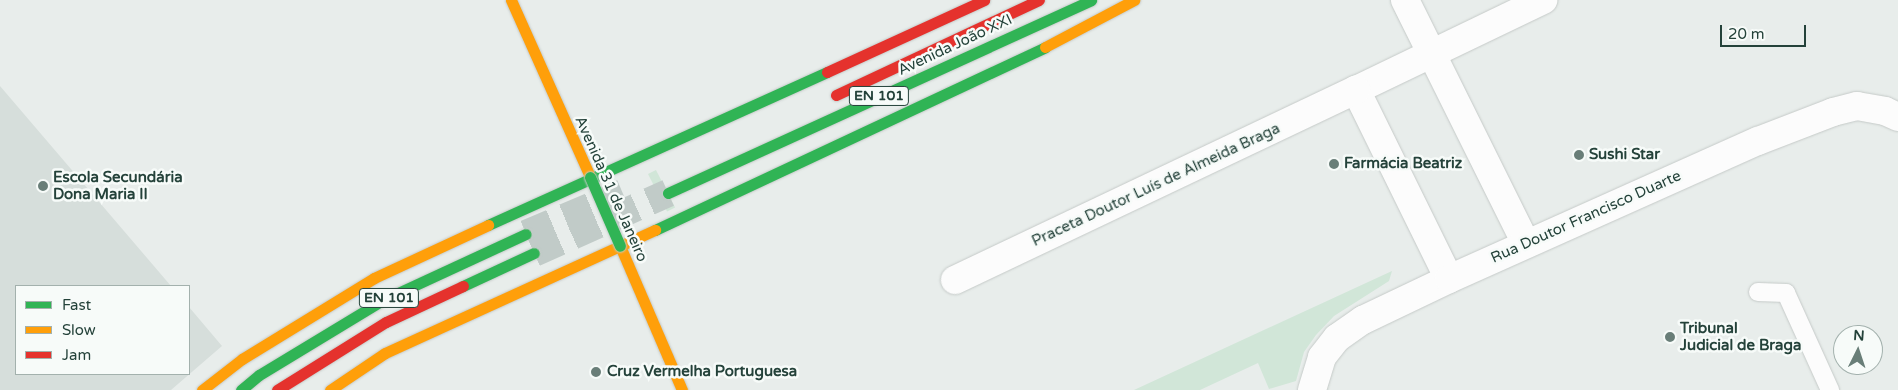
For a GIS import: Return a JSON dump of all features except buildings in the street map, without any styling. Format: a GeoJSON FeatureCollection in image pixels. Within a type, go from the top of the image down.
{"type":"FeatureCollection","features":[{"type":"Feature","properties":{"kind":"main road","name":"Avenida 31 de Janeiro"},"geometry":{"type":"LineString","coordinates":[[511,0],[682,390]]}},
{"type":"Feature","properties":{"kind":"main road"},"geometry":{"type":"LineString","coordinates":[[202,390],[242,359],[374,278],[590,177],[704,129],[984,0]]}},
{"type":"Feature","properties":{"kind":"main road","name":"EN 101"},"geometry":{"type":"LineString","coordinates":[[823,101],[1039,0]]}},
{"type":"Feature","properties":{"kind":"main road","name":"Avenida João XXI"},"geometry":{"type":"LineString","coordinates":[[668,193],[1091,0]]}},
{"type":"Feature","properties":{"kind":"main road"},"geometry":{"type":"LineString","coordinates":[[330,390],[385,353],[620,246],[1054,43],[1134,0]]}},
{"type":"Feature","properties":{"kind":"main road","name":"EN 101"},"geometry":{"type":"LineString","coordinates":[[241,390],[259,375],[383,300],[526,234]]}},
{"type":"Feature","properties":{"kind":"main road","name":"EN 101"},"geometry":{"type":"LineString","coordinates":[[277,390],[386,322],[534,253]]}},
{"type":"Feature","properties":{"kind":"street"},"geometry":{"type":"LineString","coordinates":[[1405,0],[1526,244]]}},
{"type":"Feature","properties":{"kind":"street","name":"Praceta Doutor Luís de Almeida Braga"},"geometry":{"type":"LineString","coordinates":[[955,280],[1543,0]]}},
{"type":"Feature","properties":{"kind":"street"},"geometry":{"type":"LineString","coordinates":[[1356,90],[1449,279]]}},
{"type":"Feature","properties":{"kind":"street","name":"Rua Doutor Francisco Duarte"},"geometry":{"type":"LineString","coordinates":[[1312,390],[1322,357],[1337,338],[1362,320],[1449,279],[1758,141],[1833,112],[1857,106],[1885,111],[1898,117]]}},
{"type":"Feature","properties":{"kind":"lane"},"geometry":{"type":"LineString","coordinates":[[1758,292],[1786,294],[1830,390]]}},
{"type":"Feature","properties":{"kind":"lane"},"geometry":{"type":"LineString","coordinates":[[355,390],[385,353]]}},
{"type":"Feature","properties":{"kind":"shaded area","name":"Escola Secundária Dona Maria II"},"geometry":{"type":"Polygon","coordinates":[[[0,86],[170,285],[15,285],[15,375],[188,375],[171,390],[0,390],[0,86]]]}},
{"type":"Feature","properties":{"kind":"shaded area","name":"Escola Secundária Dona Maria II"},"geometry":{"type":"Polygon","coordinates":[[[190,308],[222,346],[190,374],[190,308]]]}},
{"type":"Feature","properties":{"kind":"green space"},"geometry":{"type":"Polygon","coordinates":[[[656,170],[675,207],[667,212],[648,174],[656,170]]]}},
{"type":"Feature","properties":{"kind":"green space"},"geometry":{"type":"Polygon","coordinates":[[[534,216],[551,255],[539,261],[521,222],[534,216]]]}},
{"type":"Feature","properties":{"kind":"green space"},"geometry":{"type":"Polygon","coordinates":[[[1392,271],[1389,281],[1334,316],[1316,335],[1304,352],[1296,381],[1269,389],[1258,363],[1200,390],[1134,390],[1392,271]]]}},
{"type":"Feature","properties":{"kind":"tunnel"},"geometry":{"type":"LineString","coordinates":[[526,234],[623,193]]}},
{"type":"Feature","properties":{"kind":"tunnel"},"geometry":{"type":"LineString","coordinates":[[534,253],[668,193]]}},
{"type":"Feature","properties":{"kind":"traffic: fast"},"geometry":{"type":"LineString","coordinates":[[668,193],[1091,0]]}},
{"type":"Feature","properties":{"kind":"traffic: fast"},"geometry":{"type":"LineString","coordinates":[[655,230],[1045,47]]}},
{"type":"Feature","properties":{"kind":"traffic: fast"},"geometry":{"type":"LineString","coordinates":[[488,225],[827,72]]}},
{"type":"Feature","properties":{"kind":"traffic: fast"},"geometry":{"type":"LineString","coordinates":[[590,177],[620,246]]}},
{"type":"Feature","properties":{"kind":"traffic: fast"},"geometry":{"type":"LineString","coordinates":[[241,390],[259,375],[383,300],[526,234]]}},
{"type":"Feature","properties":{"kind":"traffic: fast"},"geometry":{"type":"LineString","coordinates":[[463,286],[534,253]]}},
{"type":"Feature","properties":{"kind":"traffic: slow"},"geometry":{"type":"LineString","coordinates":[[511,0],[590,177]]}},
{"type":"Feature","properties":{"kind":"traffic: slow"},"geometry":{"type":"LineString","coordinates":[[1045,47],[1134,0]]}},
{"type":"Feature","properties":{"kind":"traffic: slow"},"geometry":{"type":"LineString","coordinates":[[202,390],[242,359],[374,278],[488,225]]}},
{"type":"Feature","properties":{"kind":"traffic: slow"},"geometry":{"type":"LineString","coordinates":[[330,390],[385,353],[655,230]]}},
{"type":"Feature","properties":{"kind":"traffic: slow"},"geometry":{"type":"LineString","coordinates":[[620,246],[682,390]]}},
{"type":"Feature","properties":{"kind":"traffic: jam"},"geometry":{"type":"LineString","coordinates":[[827,72],[984,0]]}},
{"type":"Feature","properties":{"kind":"traffic: jam"},"geometry":{"type":"LineString","coordinates":[[836,95],[1039,0]]}},
{"type":"Feature","properties":{"kind":"traffic: jam"},"geometry":{"type":"LineString","coordinates":[[277,390],[386,322],[463,286]]}},
{"type":"Feature","properties":{"kind":"place","name":"Sushi Star"},"geometry":{"type":"Point","coordinates":[1579,155]}},
{"type":"Feature","properties":{"kind":"place","name":"Farmácia Beatriz"},"geometry":{"type":"Point","coordinates":[1334,164]}},
{"type":"Feature","properties":{"kind":"place","name":"Escola Secundária Dona Maria II"},"geometry":{"type":"Point","coordinates":[43,186]}},
{"type":"Feature","properties":{"kind":"place","name":"Tribunal Judicial de Braga"},"geometry":{"type":"Point","coordinates":[1670,337]}},
{"type":"Feature","properties":{"kind":"place","name":"Cruz Vermelha Portuguesa"},"geometry":{"type":"Point","coordinates":[596,372]}}]}
